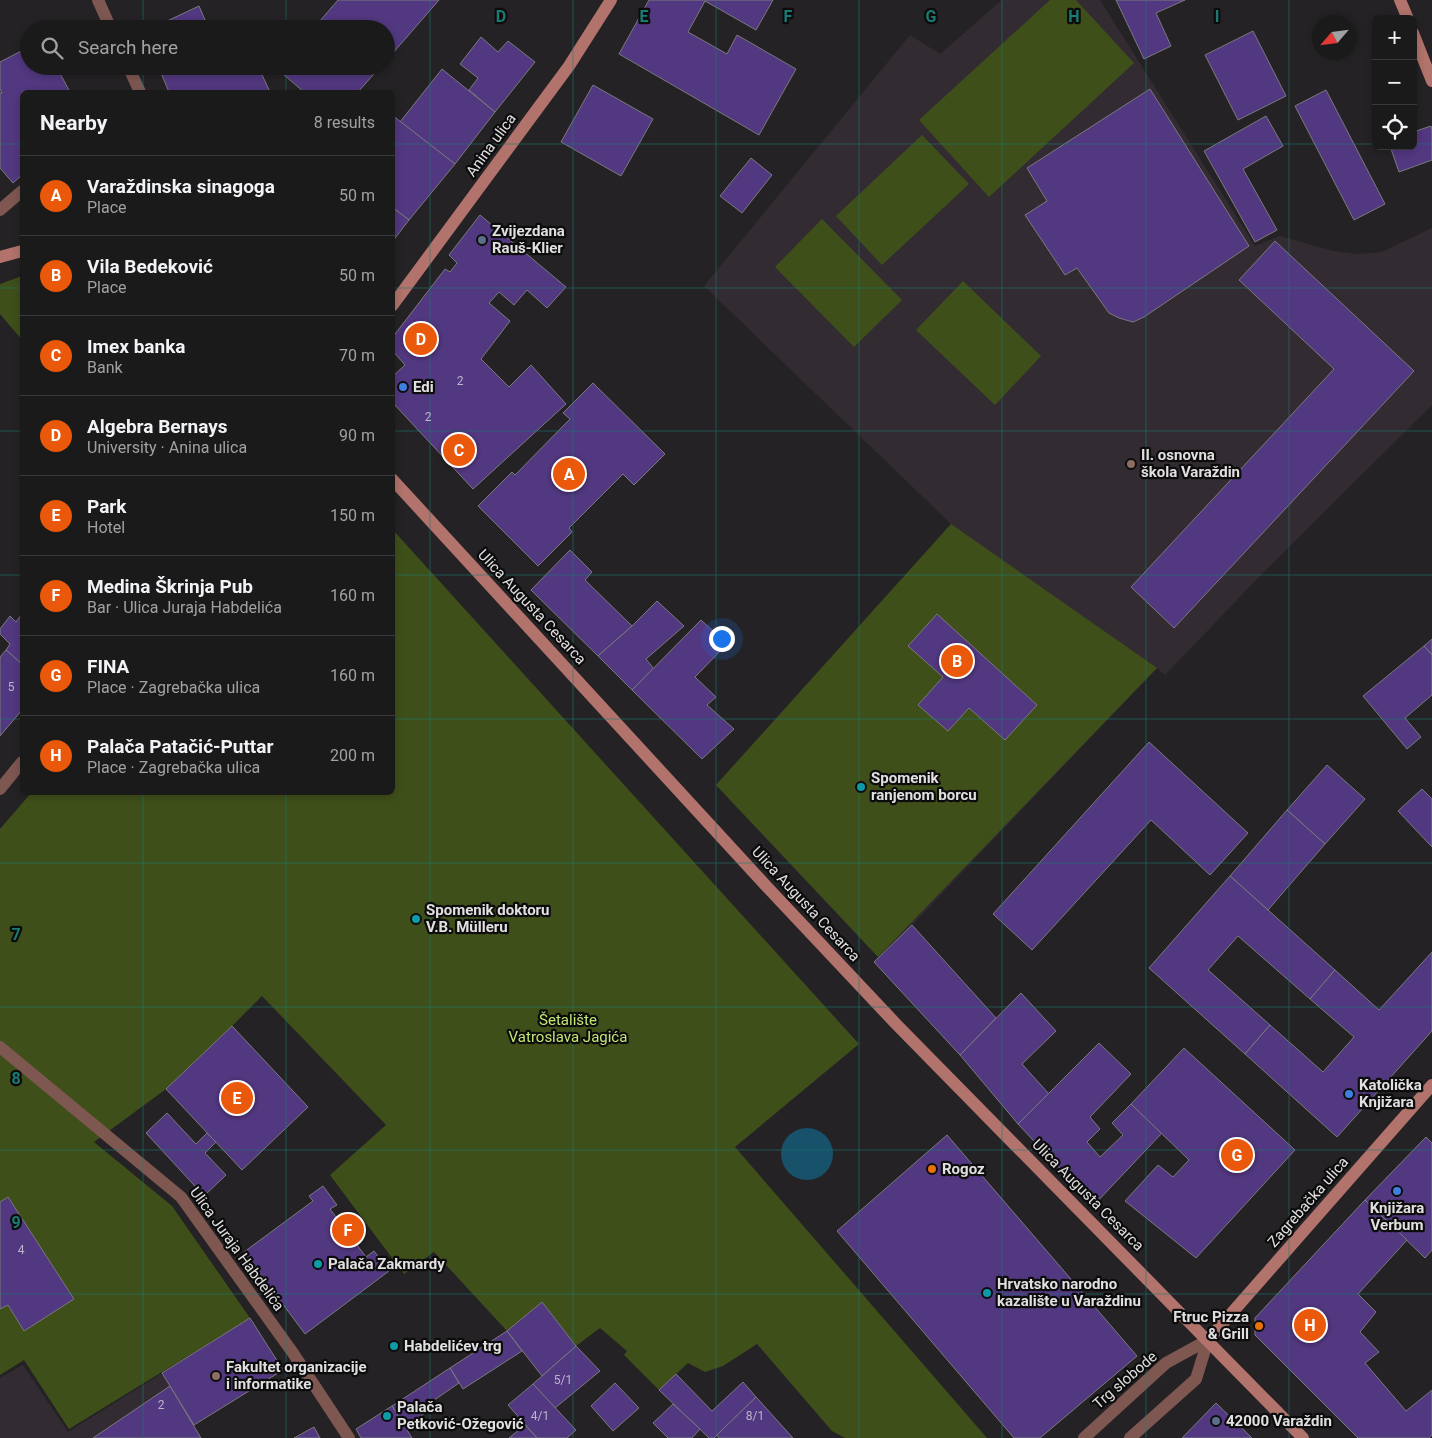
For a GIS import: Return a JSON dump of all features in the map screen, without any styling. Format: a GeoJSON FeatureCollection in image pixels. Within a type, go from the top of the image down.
{"type":"FeatureCollection","features":[{"type":"Feature","properties":{"kind":"main road","name":"Anina ulica"},"geometry":{"type":"LineString","coordinates":[[395,302],[568,66],[612,0]]}},
{"type":"Feature","properties":{"kind":"main road"},"geometry":{"type":"LineString","coordinates":[[1400,0],[1406,15]]}},
{"type":"Feature","properties":{"kind":"main road"},"geometry":{"type":"LineString","coordinates":[[1417,43],[1432,81]]}},
{"type":"Feature","properties":{"kind":"main road"},"geometry":{"type":"LineString","coordinates":[[0,257],[20,252]]}},
{"type":"Feature","properties":{"kind":"main road","name":"Ulica Augusta Cesarca"},"geometry":{"type":"LineString","coordinates":[[395,482],[762,882],[897,1025],[1303,1438]]}},
{"type":"Feature","properties":{"kind":"main road","name":"Zagrebačka ulica"},"geometry":{"type":"LineString","coordinates":[[1208,1340],[1432,1085]]}},
{"type":"Feature","properties":{"kind":"street"},"geometry":{"type":"LineString","coordinates":[[98,0],[107,20]]}},
{"type":"Feature","properties":{"kind":"street"},"geometry":{"type":"LineString","coordinates":[[132,75],[139,90]]}},
{"type":"Feature","properties":{"kind":"street"},"geometry":{"type":"LineString","coordinates":[[0,210],[20,193]]}},
{"type":"Feature","properties":{"kind":"street"},"geometry":{"type":"LineString","coordinates":[[0,789],[20,764]]}},
{"type":"Feature","properties":{"kind":"street","name":"Ulica Juraja Habdelića"},"geometry":{"type":"LineString","coordinates":[[0,1047],[181,1197],[293,1353],[347,1434]]}},
{"type":"Feature","properties":{"kind":"street"},"geometry":{"type":"LineString","coordinates":[[1130,1438],[1196,1379],[1208,1340]]}},
{"type":"Feature","properties":{"kind":"street","name":"Trg slobode"},"geometry":{"type":"LineString","coordinates":[[1084,1438],[1166,1364],[1208,1340]]}},
{"type":"Feature","properties":{"kind":"shaded area","name":"II. osnovna škola Varaždin"},"geometry":{"type":"Polygon","coordinates":[[[1002,0],[1100,0],[1255,246],[1280,236],[1333,251],[1358,254],[1382,252],[1432,228],[1432,405],[1260,576],[1165,675],[1157,668],[912,925],[878,957],[716,785],[951,524],[704,286],[910,35],[940,54],[1002,0]]]}},
{"type":"Feature","properties":{"kind":"shaded area","name":"Fakultet organizacije i informatike"},"geometry":{"type":"Polygon","coordinates":[[[250,1318],[283,1370],[194,1425],[201,1438],[0,1438],[0,1378],[23,1365],[68,1432],[250,1318]]]}},
{"type":"Feature","properties":{"kind":"green space"},"geometry":{"type":"Polygon","coordinates":[[[1050,0],[1076,0],[1134,63],[989,197],[919,120],[1050,0]]]}},
{"type":"Feature","properties":{"kind":"green space"},"geometry":{"type":"Polygon","coordinates":[[[922,135],[969,184],[882,265],[836,216],[922,135]]]}},
{"type":"Feature","properties":{"kind":"green space"},"geometry":{"type":"Polygon","coordinates":[[[822,219],[902,300],[854,347],[775,267],[822,219]]]}},
{"type":"Feature","properties":{"kind":"green space"},"geometry":{"type":"Polygon","coordinates":[[[20,277],[20,338],[0,314],[0,284],[20,277]]]}},
{"type":"Feature","properties":{"kind":"green space"},"geometry":{"type":"Polygon","coordinates":[[[963,281],[1041,356],[995,405],[916,330],[963,281]]]}},
{"type":"Feature","properties":{"kind":"green space"},"geometry":{"type":"Polygon","coordinates":[[[951,524],[1157,668],[878,957],[716,785],[951,524]]]}},
{"type":"Feature","properties":{"kind":"green space","name":"Šetalište Vatroslava Jagića"},"geometry":{"type":"Polygon","coordinates":[[[395,532],[859,1044],[735,1147],[987,1438],[845,1438],[832,1431],[757,1344],[723,1366],[705,1372],[688,1363],[659,1390],[624,1355],[627,1351],[600,1328],[576,1346],[542,1302],[507,1331],[434,1252],[404,1274],[330,1175],[386,1125],[262,996],[166,1089],[94,1142],[172,1206],[250,1318],[69,1429],[24,1360],[0,1375],[0,1309],[8,1305],[24,1331],[73,1299],[8,1197],[0,1202],[0,829],[29,795],[395,795],[395,532]]]}},
{"type":"Feature","properties":{"kind":"water"},"geometry":{"type":"Polygon","coordinates":[[[807,1128],[817,1130],[825,1136],[831,1144],[833,1154],[831,1164],[825,1172],[817,1178],[807,1180],[797,1178],[789,1172],[783,1164],[781,1154],[783,1144],[789,1136],[797,1130],[807,1128]]]}},
{"type":"Feature","properties":{"kind":"building"},"geometry":{"type":"Polygon","coordinates":[[[338,0],[439,0],[395,51],[395,20],[321,20],[338,0]]]}},
{"type":"Feature","properties":{"kind":"building"},"geometry":{"type":"Polygon","coordinates":[[[649,0],[773,0],[756,30],[705,1],[688,32],[727,54],[737,35],[796,69],[759,135],[619,54],[649,0]]]}},
{"type":"Feature","properties":{"kind":"building"},"geometry":{"type":"Polygon","coordinates":[[[1116,0],[1185,0],[1156,13],[1171,46],[1144,59],[1116,0]]]}},
{"type":"Feature","properties":{"kind":"building"},"geometry":{"type":"Polygon","coordinates":[[[199,6],[205,20],[169,20],[199,6]]]}},
{"type":"Feature","properties":{"kind":"building"},"geometry":{"type":"Polygon","coordinates":[[[1253,31],[1286,96],[1238,120],[1205,55],[1253,31]]]}},
{"type":"Feature","properties":{"kind":"building"},"geometry":{"type":"Polygon","coordinates":[[[481,37],[498,52],[508,41],[535,62],[495,112],[469,90],[478,78],[460,64],[481,37]]]}},
{"type":"Feature","properties":{"kind":"building"},"geometry":{"type":"Polygon","coordinates":[[[20,52],[20,75],[61,75],[69,90],[20,90],[20,177],[13,183],[0,168],[0,93],[2,93],[0,89],[0,62],[20,52]]]}},
{"type":"Feature","properties":{"kind":"building"},"geometry":{"type":"Polygon","coordinates":[[[442,69],[495,112],[455,164],[400,122],[442,69]]]}},
{"type":"Feature","properties":{"kind":"building"},"geometry":{"type":"Polygon","coordinates":[[[162,75],[262,75],[269,90],[168,90],[162,75]]]}},
{"type":"Feature","properties":{"kind":"building"},"geometry":{"type":"Polygon","coordinates":[[[284,75],[373,75],[360,90],[302,90],[284,75]]]}},
{"type":"Feature","properties":{"kind":"building"},"geometry":{"type":"Polygon","coordinates":[[[593,85],[653,119],[621,176],[561,142],[593,85]]]}},
{"type":"Feature","properties":{"kind":"building"},"geometry":{"type":"Polygon","coordinates":[[[1150,89],[1249,246],[1144,317],[1133,322],[1109,313],[1077,268],[1065,275],[1025,215],[1047,201],[1027,168],[1150,89]]]}},
{"type":"Feature","properties":{"kind":"building"},"geometry":{"type":"Polygon","coordinates":[[[1326,90],[1385,204],[1354,220],[1295,106],[1326,90]]]}},
{"type":"Feature","properties":{"kind":"building"},"geometry":{"type":"Polygon","coordinates":[[[1266,116],[1283,146],[1243,169],[1277,230],[1255,242],[1204,151],[1266,116]]]}},
{"type":"Feature","properties":{"kind":"building"},"geometry":{"type":"Polygon","coordinates":[[[395,117],[455,164],[409,220],[395,209],[395,117]]]}},
{"type":"Feature","properties":{"kind":"building"},"geometry":{"type":"Polygon","coordinates":[[[1431,126],[1432,160],[1399,172],[1391,150],[1417,150],[1417,131],[1431,126]]]}},
{"type":"Feature","properties":{"kind":"building"},"geometry":{"type":"Polygon","coordinates":[[[751,158],[772,175],[742,213],[720,196],[751,158]]]}},
{"type":"Feature","properties":{"kind":"building"},"geometry":{"type":"Polygon","coordinates":[[[395,209],[409,220],[395,238],[395,209]]]}},
{"type":"Feature","properties":{"kind":"building"},"geometry":{"type":"Polygon","coordinates":[[[480,215],[566,287],[547,308],[527,290],[514,305],[499,292],[489,303],[510,321],[481,359],[509,387],[531,365],[566,404],[473,489],[395,405],[395,374],[405,365],[395,353],[395,334],[445,269],[450,272],[457,263],[449,255],[480,215]]]}},
{"type":"Feature","properties":{"kind":"building"},"geometry":{"type":"Polygon","coordinates":[[[1275,241],[1414,371],[1174,628],[1131,587],[1334,369],[1239,280],[1275,241]]]}},
{"type":"Feature","properties":{"kind":"building"},"geometry":{"type":"Polygon","coordinates":[[[593,383],[665,454],[634,485],[623,474],[569,528],[572,532],[538,566],[478,506],[512,472],[515,475],[570,419],[563,413],[593,383]]]}},
{"type":"Feature","properties":{"kind":"building"},"geometry":{"type":"Polygon","coordinates":[[[570,550],[592,572],[585,580],[632,626],[598,656],[531,590],[570,550]]]}},
{"type":"Feature","properties":{"kind":"building"},"geometry":{"type":"Polygon","coordinates":[[[657,601],[684,626],[646,659],[654,669],[632,690],[598,656],[657,601]]]}},
{"type":"Feature","properties":{"kind":"building"},"geometry":{"type":"Polygon","coordinates":[[[937,614],[1037,705],[1005,740],[969,708],[948,731],[918,705],[943,677],[908,646],[937,614]]]}},
{"type":"Feature","properties":{"kind":"building"},"geometry":{"type":"Polygon","coordinates":[[[10,616],[16,622],[20,617],[20,662],[6,650],[10,644],[0,634],[0,629],[10,616]]]}},
{"type":"Feature","properties":{"kind":"building"},"geometry":{"type":"Polygon","coordinates":[[[701,620],[727,644],[695,677],[716,697],[707,705],[734,729],[702,759],[632,690],[701,620]]]}},
{"type":"Feature","properties":{"kind":"building"},"geometry":{"type":"Polygon","coordinates":[[[1432,639],[1432,655],[1424,646],[1432,639]]]}},
{"type":"Feature","properties":{"kind":"building"},"geometry":{"type":"Polygon","coordinates":[[[1424,646],[1432,655],[1432,695],[1405,718],[1421,737],[1407,749],[1363,696],[1424,646]]]}},
{"type":"Feature","properties":{"kind":"building"},"geometry":{"type":"Polygon","coordinates":[[[6,650],[20,662],[20,712],[0,736],[0,657],[6,650]]]}},
{"type":"Feature","properties":{"kind":"building"},"geometry":{"type":"Polygon","coordinates":[[[1149,742],[1248,833],[1210,875],[1151,820],[1032,950],[993,914],[1149,742]]]}},
{"type":"Feature","properties":{"kind":"building"},"geometry":{"type":"Polygon","coordinates":[[[1327,765],[1365,799],[1325,844],[1287,810],[1327,765]]]}},
{"type":"Feature","properties":{"kind":"building"},"geometry":{"type":"Polygon","coordinates":[[[1422,789],[1432,799],[1432,847],[1398,811],[1422,789]]]}},
{"type":"Feature","properties":{"kind":"building"},"geometry":{"type":"Polygon","coordinates":[[[1287,810],[1325,844],[1268,910],[1230,876],[1287,810]]]}},
{"type":"Feature","properties":{"kind":"building"},"geometry":{"type":"Polygon","coordinates":[[[1230,876],[1335,970],[1310,999],[1238,936],[1208,970],[1270,1025],[1245,1054],[1149,968],[1230,876]]]}},
{"type":"Feature","properties":{"kind":"building"},"geometry":{"type":"Polygon","coordinates":[[[912,925],[996,1018],[960,1055],[874,962],[912,925]]]}},
{"type":"Feature","properties":{"kind":"building"},"geometry":{"type":"Polygon","coordinates":[[[1432,952],[1432,1031],[1337,1137],[1245,1054],[1270,1025],[1323,1072],[1354,1037],[1310,999],[1335,970],[1379,1010],[1432,952]]]}},
{"type":"Feature","properties":{"kind":"building"},"geometry":{"type":"Polygon","coordinates":[[[1021,993],[1056,1031],[1022,1064],[1049,1094],[1018,1124],[960,1055],[1021,993]]]}},
{"type":"Feature","properties":{"kind":"building"},"geometry":{"type":"Polygon","coordinates":[[[232,1026],[308,1107],[242,1170],[166,1089],[232,1026]]]}},
{"type":"Feature","properties":{"kind":"building"},"geometry":{"type":"Polygon","coordinates":[[[1099,1043],[1131,1074],[1090,1117],[1100,1129],[1087,1142],[1100,1157],[1123,1135],[1112,1123],[1131,1104],[1162,1133],[1094,1205],[1018,1124],[1099,1043]]]}},
{"type":"Feature","properties":{"kind":"building"},"geometry":{"type":"Polygon","coordinates":[[[1184,1048],[1295,1150],[1196,1258],[1125,1201],[1158,1165],[1173,1177],[1189,1160],[1131,1104],[1184,1048]]]}},
{"type":"Feature","properties":{"kind":"building"},"geometry":{"type":"Polygon","coordinates":[[[167,1113],[196,1144],[207,1133],[216,1142],[205,1153],[226,1175],[204,1196],[146,1133],[167,1113]]]}},
{"type":"Feature","properties":{"kind":"building","name":"Hrvatsko narodno kazalište u Varaždinu"},"geometry":{"type":"Polygon","coordinates":[[[947,1135],[1137,1356],[1040,1438],[1014,1438],[837,1231],[947,1135]]]}},
{"type":"Feature","properties":{"kind":"building"},"geometry":{"type":"Polygon","coordinates":[[[1426,1137],[1432,1143],[1432,1250],[1425,1258],[1365,1200],[1426,1137]]]}},
{"type":"Feature","properties":{"kind":"building","name":"Palača Zakmardy"},"geometry":{"type":"Polygon","coordinates":[[[323,1186],[337,1205],[330,1209],[366,1257],[374,1251],[389,1271],[305,1334],[244,1252],[313,1201],[309,1196],[323,1186]]]}},
{"type":"Feature","properties":{"kind":"building"},"geometry":{"type":"Polygon","coordinates":[[[8,1197],[74,1299],[24,1331],[8,1305],[0,1309],[0,1202],[8,1197]]]}},
{"type":"Feature","properties":{"kind":"building"},"geometry":{"type":"Polygon","coordinates":[[[1365,1200],[1407,1240],[1358,1294],[1376,1312],[1360,1332],[1379,1352],[1365,1363],[1406,1411],[1432,1390],[1432,1435],[1429,1438],[1358,1438],[1255,1335],[1255,1318],[1365,1200]]]}},
{"type":"Feature","properties":{"kind":"building"},"geometry":{"type":"Polygon","coordinates":[[[542,1302],[576,1346],[542,1376],[507,1331],[542,1302]]]}},
{"type":"Feature","properties":{"kind":"building"},"geometry":{"type":"Polygon","coordinates":[[[250,1318],[283,1370],[194,1425],[162,1373],[250,1318]]]}},
{"type":"Feature","properties":{"kind":"building"},"geometry":{"type":"Polygon","coordinates":[[[507,1331],[522,1351],[463,1389],[450,1368],[507,1331]]]}},
{"type":"Feature","properties":{"kind":"building"},"geometry":{"type":"Polygon","coordinates":[[[576,1346],[600,1371],[555,1408],[533,1384],[576,1346]]]}},
{"type":"Feature","properties":{"kind":"building"},"geometry":{"type":"Polygon","coordinates":[[[450,1368],[459,1383],[427,1405],[430,1410],[405,1426],[392,1406],[450,1368]]]}},
{"type":"Feature","properties":{"kind":"building"},"geometry":{"type":"Polygon","coordinates":[[[676,1374],[712,1411],[743,1382],[756,1397],[714,1438],[709,1438],[659,1390],[676,1374]]]}},
{"type":"Feature","properties":{"kind":"building"},"geometry":{"type":"Polygon","coordinates":[[[615,1383],[639,1408],[613,1431],[591,1406],[615,1383]]]}},
{"type":"Feature","properties":{"kind":"building"},"geometry":{"type":"Polygon","coordinates":[[[533,1384],[576,1430],[567,1438],[537,1438],[508,1405],[533,1384]]]}},
{"type":"Feature","properties":{"kind":"building"},"geometry":{"type":"Polygon","coordinates":[[[170,1386],[201,1438],[93,1438],[170,1386]]]}},
{"type":"Feature","properties":{"kind":"building"},"geometry":{"type":"Polygon","coordinates":[[[756,1397],[793,1438],[719,1438],[717,1435],[756,1397]]]}},
{"type":"Feature","properties":{"kind":"building","name":"42000 Varaždin"},"geometry":{"type":"Polygon","coordinates":[[[1216,1403],[1252,1438],[1182,1438],[1216,1403]]]}},
{"type":"Feature","properties":{"kind":"building"},"geometry":{"type":"Polygon","coordinates":[[[673,1404],[700,1429],[692,1438],[668,1438],[653,1423],[673,1404]]]}},
{"type":"Feature","properties":{"kind":"building","name":"Palača Petković-Ožegović"},"geometry":{"type":"Polygon","coordinates":[[[392,1406],[412,1438],[361,1438],[356,1429],[392,1406]]]}},
{"type":"Feature","properties":{"kind":"building"},"geometry":{"type":"Polygon","coordinates":[[[525,1425],[537,1438],[509,1438],[525,1425]]]}},
{"type":"Feature","properties":{"kind":"building"},"geometry":{"type":"Polygon","coordinates":[[[314,1427],[320,1438],[294,1438],[314,1427]]]}},
{"type":"Feature","properties":{"kind":"place","name":"Zvijezdana Rauš-Klier"},"geometry":{"type":"Point","coordinates":[482,240]}},
{"type":"Feature","properties":{"kind":"place","name":"Algebra Bernays"},"geometry":{"type":"Point","coordinates":[421,339]}},
{"type":"Feature","properties":{"kind":"place","name":"Edi"},"geometry":{"type":"Point","coordinates":[403,387]}},
{"type":"Feature","properties":{"kind":"place","name":"Imex banka"},"geometry":{"type":"Point","coordinates":[459,450]}},
{"type":"Feature","properties":{"kind":"place","name":"II. osnovna škola Varaždin"},"geometry":{"type":"Point","coordinates":[1131,464]}},
{"type":"Feature","properties":{"kind":"place","name":"Varaždinska sinagoga"},"geometry":{"type":"Point","coordinates":[569,474]}},
{"type":"Feature","properties":{"kind":"place","name":"Vila Bedeković"},"geometry":{"type":"Point","coordinates":[957,661]}},
{"type":"Feature","properties":{"kind":"place","name":"Spomenik ranjenom borcu"},"geometry":{"type":"Point","coordinates":[861,787]}},
{"type":"Feature","properties":{"kind":"place","name":"Spomenik doktoru V.B. Mülleru"},"geometry":{"type":"Point","coordinates":[416,919]}},
{"type":"Feature","properties":{"kind":"place","name":"Katolička Knjižara"},"geometry":{"type":"Point","coordinates":[1349,1094]}},
{"type":"Feature","properties":{"kind":"place","name":"Park"},"geometry":{"type":"Point","coordinates":[237,1098]}},
{"type":"Feature","properties":{"kind":"place","name":"FINA"},"geometry":{"type":"Point","coordinates":[1237,1155]}},
{"type":"Feature","properties":{"kind":"place","name":"Rogoz"},"geometry":{"type":"Point","coordinates":[932,1169]}},
{"type":"Feature","properties":{"kind":"place","name":"Knjižara Verbum"},"geometry":{"type":"Point","coordinates":[1397,1191]}},
{"type":"Feature","properties":{"kind":"place","name":"Medina Škrinja Pub"},"geometry":{"type":"Point","coordinates":[348,1230]}},
{"type":"Feature","properties":{"kind":"place","name":"Palača Zakmardy"},"geometry":{"type":"Point","coordinates":[318,1264]}},
{"type":"Feature","properties":{"kind":"place","name":"Hrvatsko narodno kazalište u Varaždinu"},"geometry":{"type":"Point","coordinates":[987,1293]}},
{"type":"Feature","properties":{"kind":"place","name":"Palača Patačić-Puttar"},"geometry":{"type":"Point","coordinates":[1310,1325]}},
{"type":"Feature","properties":{"kind":"place","name":"Ftruc Pizza & Grill"},"geometry":{"type":"Point","coordinates":[1259,1326]}},
{"type":"Feature","properties":{"kind":"place","name":"Habdelićev trg"},"geometry":{"type":"Point","coordinates":[394,1346]}},
{"type":"Feature","properties":{"kind":"place","name":"Fakultet organizacije i informatike"},"geometry":{"type":"Point","coordinates":[216,1376]}},
{"type":"Feature","properties":{"kind":"place","name":"Palača Petković-Ožegović"},"geometry":{"type":"Point","coordinates":[387,1416]}},
{"type":"Feature","properties":{"kind":"place","name":"42000 Varaždin"},"geometry":{"type":"Point","coordinates":[1216,1421]}}]}
